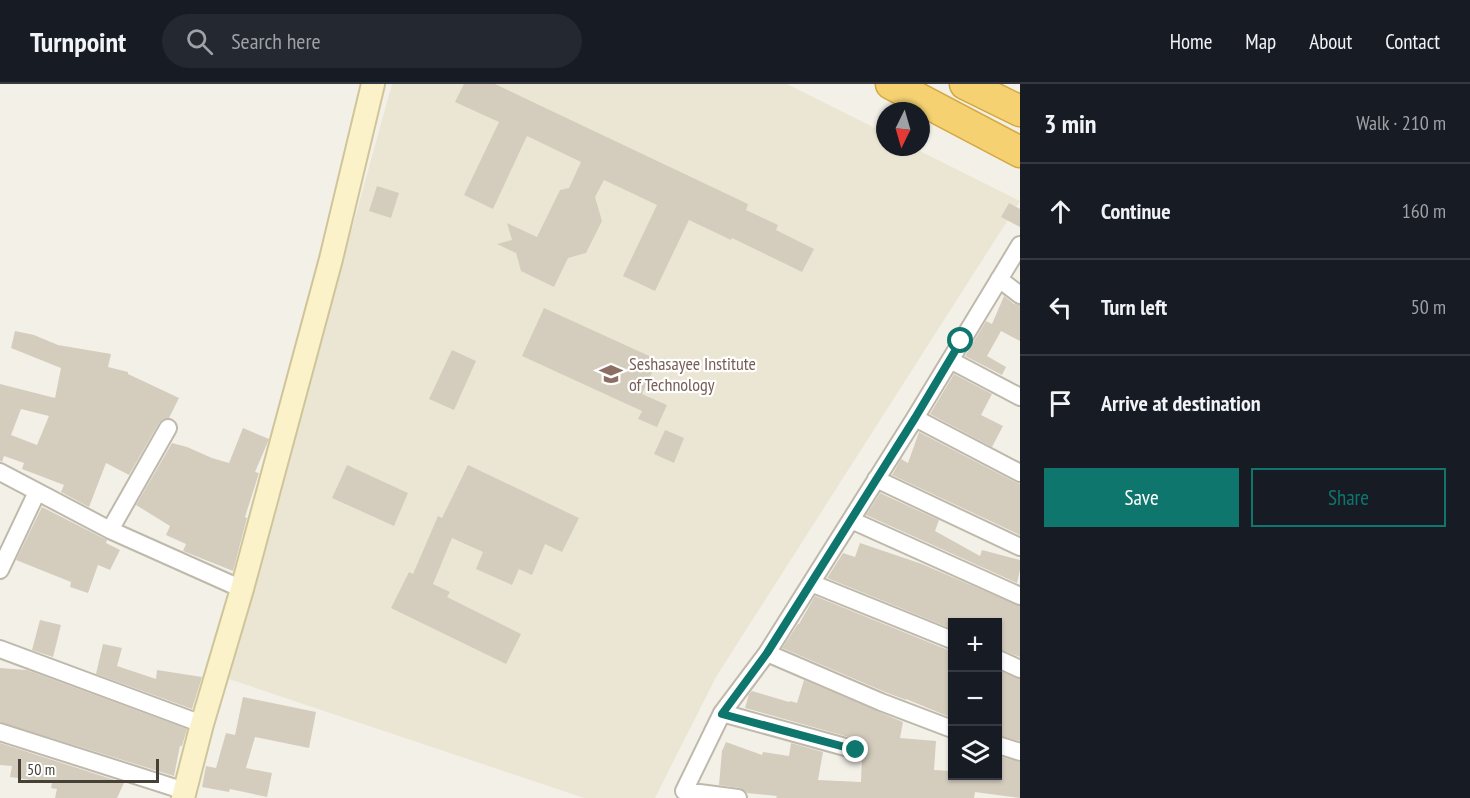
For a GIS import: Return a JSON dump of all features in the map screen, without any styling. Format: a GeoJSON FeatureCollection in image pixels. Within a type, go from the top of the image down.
{"type":"FeatureCollection","features":[{"type":"Feature","properties":{"kind":"highway"},"geometry":{"type":"LineString","coordinates":[[891,84],[1020,152]]}},
{"type":"Feature","properties":{"kind":"highway"},"geometry":{"type":"LineString","coordinates":[[965,84],[1020,110]]}},
{"type":"Feature","properties":{"kind":"street"},"geometry":{"type":"LineString","coordinates":[[0,732],[83,758],[184,795],[331,259],[373,84]]}},
{"type":"Feature","properties":{"kind":"street"},"geometry":{"type":"LineString","coordinates":[[738,798],[683,795],[722,714],[767,653],[915,418],[1020,245]]}},
{"type":"Feature","properties":{"kind":"street"},"geometry":{"type":"LineString","coordinates":[[999,279],[1020,295]]}},
{"type":"Feature","properties":{"kind":"street"},"geometry":{"type":"LineString","coordinates":[[950,360],[1020,397]]}},
{"type":"Feature","properties":{"kind":"street"},"geometry":{"type":"LineString","coordinates":[[915,418],[1020,473]]}},
{"type":"Feature","properties":{"kind":"street"},"geometry":{"type":"LineString","coordinates":[[110,530],[168,428]]}},
{"type":"Feature","properties":{"kind":"street"},"geometry":{"type":"LineString","coordinates":[[0,472],[110,530],[242,589]]}},
{"type":"Feature","properties":{"kind":"street"},"geometry":{"type":"LineString","coordinates":[[876,479],[1020,548]]}},
{"type":"Feature","properties":{"kind":"street"},"geometry":{"type":"LineString","coordinates":[[0,570],[37,492]]}},
{"type":"Feature","properties":{"kind":"street"},"geometry":{"type":"LineString","coordinates":[[851,520],[1020,596]]}},
{"type":"Feature","properties":{"kind":"street"},"geometry":{"type":"LineString","coordinates":[[811,583],[948,638]]}},
{"type":"Feature","properties":{"kind":"street"},"geometry":{"type":"LineString","coordinates":[[0,649],[202,724]]}},
{"type":"Feature","properties":{"kind":"street"},"geometry":{"type":"LineString","coordinates":[[767,653],[881,702],[948,727]]}},
{"type":"Feature","properties":{"kind":"street"},"geometry":{"type":"LineString","coordinates":[[1002,661],[1020,669]]}},
{"type":"Feature","properties":{"kind":"street"},"geometry":{"type":"LineString","coordinates":[[722,714],[856,750]]}},
{"type":"Feature","properties":{"kind":"street"},"geometry":{"type":"LineString","coordinates":[[1002,746],[1020,752]]}},
{"type":"Feature","properties":{"kind":"shaded area","name":"Seshasayee Institute of Technology"},"geometry":{"type":"Polygon","coordinates":[[[392,84],[787,84],[876,128],[876,156],[930,156],[1020,201],[716,677],[655,798],[584,798],[229,679],[392,84]]]}},
{"type":"Feature","properties":{"kind":"building"},"geometry":{"type":"Polygon","coordinates":[[[464,84],[495,84],[748,204],[746,210],[778,225],[776,230],[814,249],[802,272],[689,220],[655,291],[623,276],[657,205],[604,180],[595,197],[602,221],[586,253],[568,258],[554,287],[521,271],[516,253],[497,244],[512,240],[507,223],[537,237],[560,190],[569,188],[581,162],[527,136],[493,209],[464,195],[499,122],[455,102],[464,84]]]}},
{"type":"Feature","properties":{"kind":"building"},"geometry":{"type":"Polygon","coordinates":[[[377,186],[399,193],[391,218],[369,211],[377,186]]]}},
{"type":"Feature","properties":{"kind":"building"},"geometry":{"type":"Polygon","coordinates":[[[1009,203],[1020,209],[1020,227],[1001,217],[1009,203]]]}},
{"type":"Feature","properties":{"kind":"building"},"geometry":{"type":"Polygon","coordinates":[[[1004,296],[1014,304],[1020,305],[1020,341],[1001,331],[987,356],[1006,367],[1002,375],[965,356],[986,321],[992,324],[1004,296]]]}},
{"type":"Feature","properties":{"kind":"building"},"geometry":{"type":"Polygon","coordinates":[[[544,308],[658,360],[642,394],[667,405],[657,427],[638,419],[642,411],[522,356],[544,308]]]}},
{"type":"Feature","properties":{"kind":"building"},"geometry":{"type":"Polygon","coordinates":[[[15,331],[34,335],[58,345],[111,354],[108,367],[128,372],[179,398],[169,418],[159,423],[129,475],[106,463],[89,507],[61,492],[64,485],[22,469],[24,463],[4,456],[2,462],[0,461],[0,384],[55,398],[61,368],[11,348],[15,331]],[[21,409],[11,435],[37,445],[49,416],[21,409]]]}},
{"type":"Feature","properties":{"kind":"building"},"geometry":{"type":"Polygon","coordinates":[[[452,350],[476,361],[454,410],[429,399],[452,350]]]}},
{"type":"Feature","properties":{"kind":"building"},"geometry":{"type":"Polygon","coordinates":[[[954,374],[992,394],[981,415],[1003,426],[992,447],[930,414],[954,374]]]}},
{"type":"Feature","properties":{"kind":"building"},"geometry":{"type":"Polygon","coordinates":[[[243,428],[269,439],[255,472],[259,473],[245,517],[247,518],[233,571],[183,551],[186,544],[166,535],[170,526],[136,505],[172,443],[229,463],[243,428]]]}},
{"type":"Feature","properties":{"kind":"building"},"geometry":{"type":"Polygon","coordinates":[[[665,430],[684,438],[674,463],[654,454],[665,430]]]}},
{"type":"Feature","properties":{"kind":"building"},"geometry":{"type":"Polygon","coordinates":[[[919,432],[1020,484],[1020,535],[892,475],[901,459],[908,463],[919,432]]]}},
{"type":"Feature","properties":{"kind":"building"},"geometry":{"type":"Polygon","coordinates":[[[347,465],[408,493],[394,526],[332,498],[347,465]]]}},
{"type":"Feature","properties":{"kind":"building"},"geometry":{"type":"Polygon","coordinates":[[[468,465],[579,518],[562,552],[545,544],[532,575],[519,569],[512,585],[476,569],[483,552],[452,538],[433,584],[450,592],[447,597],[521,634],[506,664],[391,608],[409,572],[413,574],[438,516],[442,518],[468,465]]]}},
{"type":"Feature","properties":{"kind":"building"},"geometry":{"type":"Polygon","coordinates":[[[880,493],[939,520],[935,531],[980,556],[982,550],[1020,560],[1017,583],[866,515],[880,493]]]}},
{"type":"Feature","properties":{"kind":"building"},"geometry":{"type":"Polygon","coordinates":[[[42,507],[107,540],[106,543],[120,550],[110,570],[98,565],[88,593],[70,587],[71,582],[16,560],[42,507]]]}},
{"type":"Feature","properties":{"kind":"building"},"geometry":{"type":"Polygon","coordinates":[[[860,543],[922,564],[1020,606],[1020,657],[1002,650],[1002,618],[948,618],[948,627],[827,578],[843,553],[855,557],[860,543]]]}},
{"type":"Feature","properties":{"kind":"building"},"geometry":{"type":"Polygon","coordinates":[[[815,596],[948,650],[948,716],[782,648],[815,596]]]}},
{"type":"Feature","properties":{"kind":"building"},"geometry":{"type":"Polygon","coordinates":[[[40,620],[61,625],[53,657],[32,650],[40,620]]]}},
{"type":"Feature","properties":{"kind":"building"},"geometry":{"type":"Polygon","coordinates":[[[103,644],[122,648],[117,666],[156,679],[157,670],[202,677],[192,709],[96,674],[103,644]]]}},
{"type":"Feature","properties":{"kind":"building"},"geometry":{"type":"Polygon","coordinates":[[[0,668],[27,670],[187,729],[182,746],[180,746],[174,776],[0,722],[0,668]]]}},
{"type":"Feature","properties":{"kind":"building"},"geometry":{"type":"Polygon","coordinates":[[[1002,672],[1020,679],[1020,741],[1002,736],[1002,672]]]}},
{"type":"Feature","properties":{"kind":"building"},"geometry":{"type":"Polygon","coordinates":[[[804,680],[903,722],[900,738],[936,741],[934,770],[948,771],[948,780],[1002,780],[1002,757],[1020,762],[1020,798],[975,792],[974,798],[776,798],[777,796],[747,793],[740,788],[719,785],[722,751],[726,742],[762,755],[763,752],[789,756],[791,743],[823,752],[818,780],[861,782],[862,758],[866,752],[863,742],[745,708],[752,691],[797,703],[804,680]]]}},
{"type":"Feature","properties":{"kind":"building"},"geometry":{"type":"Polygon","coordinates":[[[243,697],[316,712],[309,748],[255,737],[246,768],[272,773],[267,797],[230,789],[229,792],[202,787],[206,766],[216,768],[226,733],[235,735],[243,697]]]}},
{"type":"Feature","properties":{"kind":"building"},"geometry":{"type":"Polygon","coordinates":[[[0,743],[124,783],[117,798],[55,798],[57,789],[51,788],[52,783],[10,777],[12,766],[0,765],[0,743]]]}},
{"type":"Feature","properties":{"kind":"place","name":"Seshasayee Institute of Technology"},"geometry":{"type":"Point","coordinates":[611,374]}},
{"type":"Feature","properties":{"kind":"route"},"geometry":{"type":"LineString","coordinates":[[856,750],[722,714],[767,653],[961,341]]}}]}
